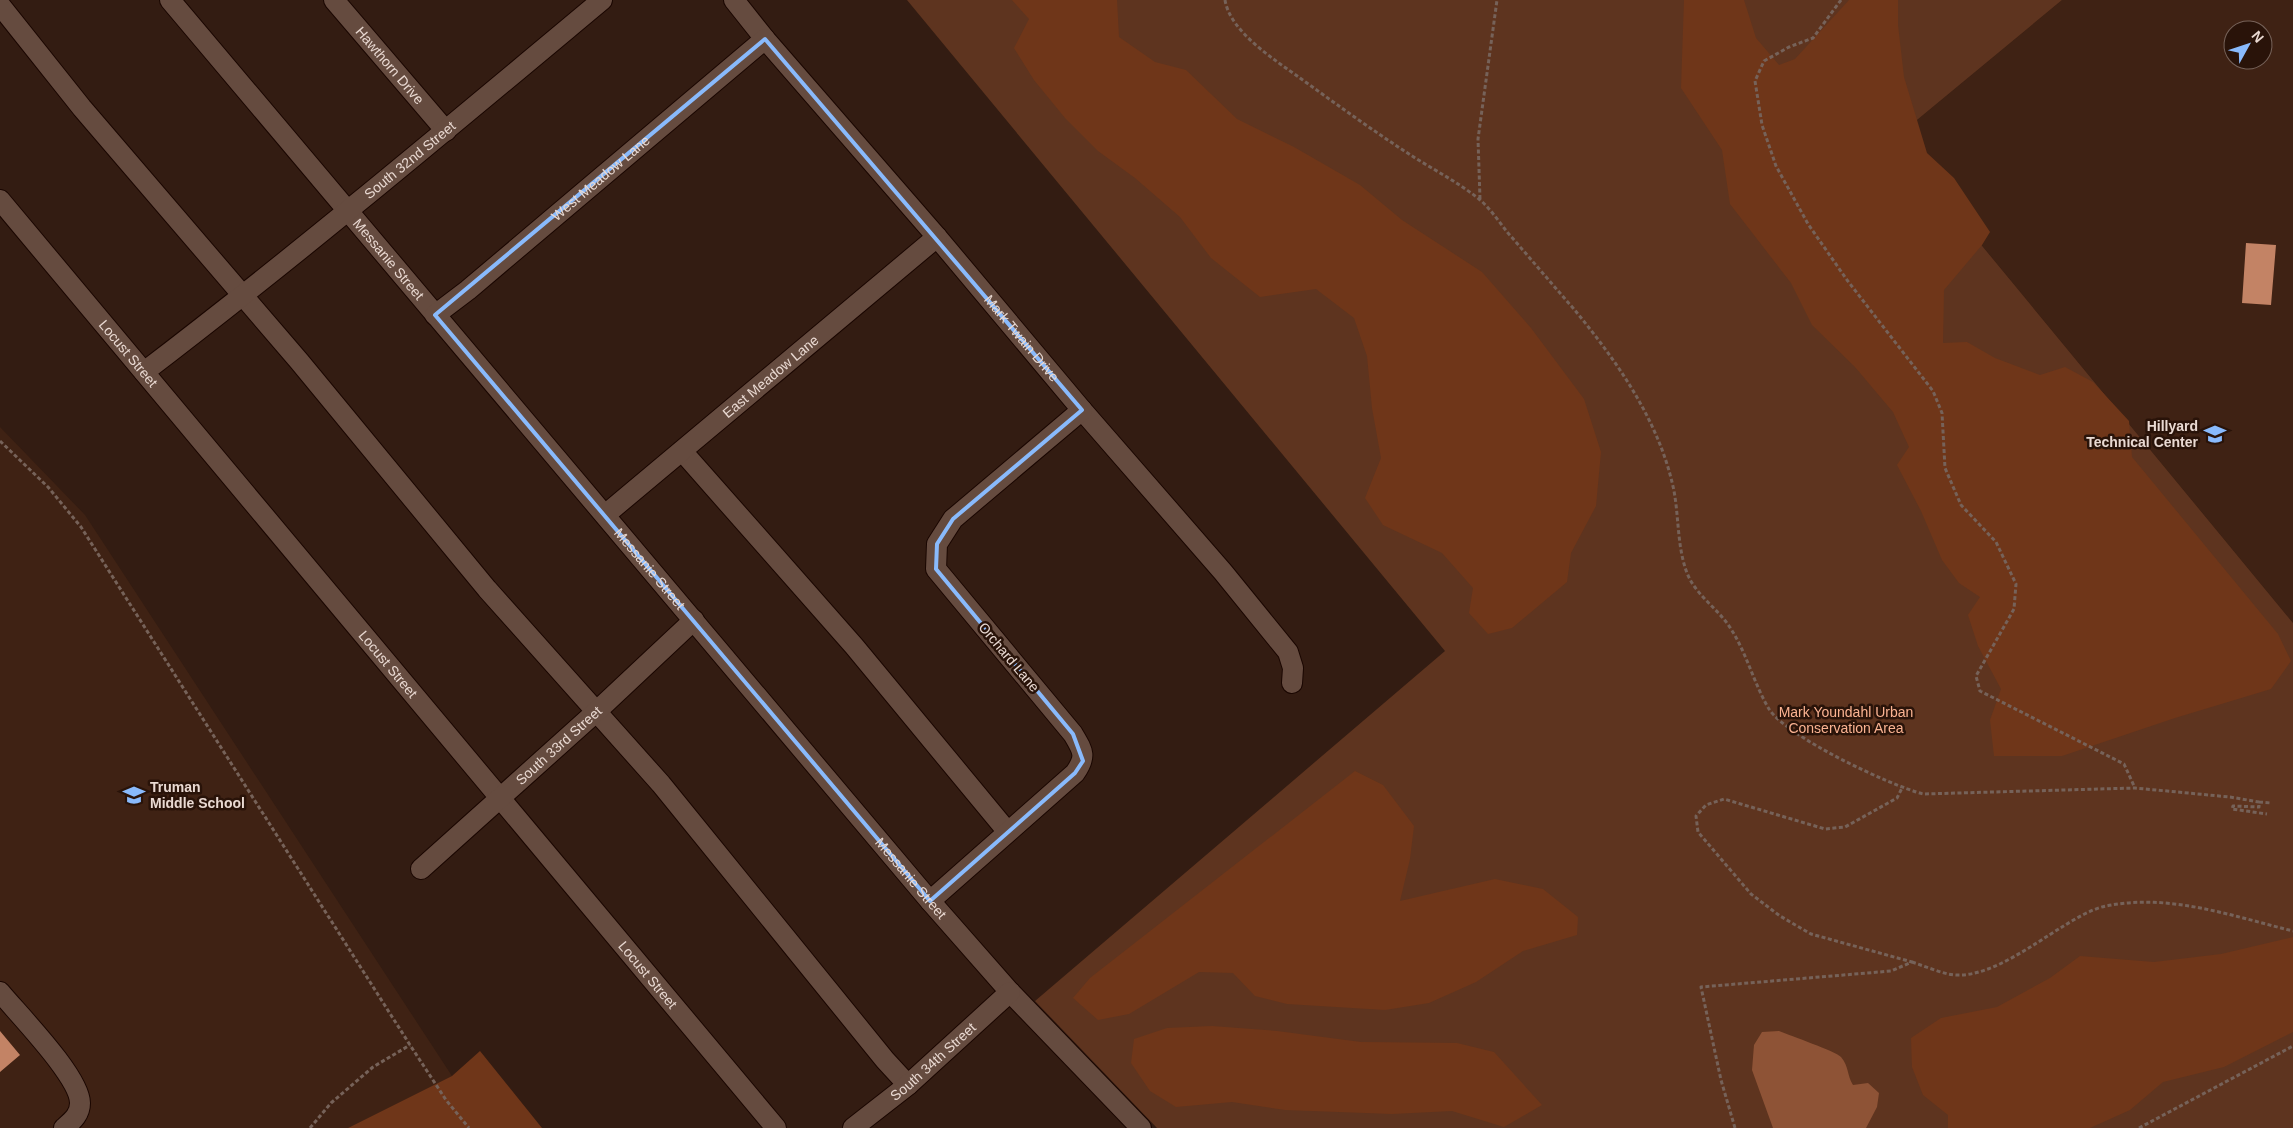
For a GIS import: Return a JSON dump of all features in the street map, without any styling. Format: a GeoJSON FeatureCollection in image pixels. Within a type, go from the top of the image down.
{"type":"FeatureCollection","features":[{"type":"Feature","properties":{"kind":"street","name":"Messanie Street"},"geometry":{"type":"LineString","coordinates":[[170,0],[346,212],[694,620],[930,901],[1010,992],[1141,1128]]}},
{"type":"Feature","properties":{"kind":"street","name":"Hawthorn Drive"},"geometry":{"type":"LineString","coordinates":[[334,0],[446,131]]}},
{"type":"Feature","properties":{"kind":"street","name":"South 32nd Street"},"geometry":{"type":"LineString","coordinates":[[144,372],[242,297],[446,131],[602,0]]}},
{"type":"Feature","properties":{"kind":"street","name":"Mark Twain Drive"},"geometry":{"type":"LineString","coordinates":[[734,0],[765,39],[937,237],[1082,410],[1223,572],[1288,652],[1294,668],[1292,683]]}},
{"type":"Feature","properties":{"kind":"street"},"geometry":{"type":"LineString","coordinates":[[0,5],[82,108],[242,297],[299,360],[487,589],[661,784],[884,1060],[908,1085]]}},
{"type":"Feature","properties":{"kind":"street","name":"West Meadow Lane"},"geometry":{"type":"LineString","coordinates":[[434,315],[468,290],[765,39]]}},
{"type":"Feature","properties":{"kind":"street","name":"Locust Street"},"geometry":{"type":"LineString","coordinates":[[0,200],[776,1128]]}},
{"type":"Feature","properties":{"kind":"street","name":"East Meadow Lane"},"geometry":{"type":"LineString","coordinates":[[605,515],[937,237]]}},
{"type":"Feature","properties":{"kind":"street","name":"Orchard Lane"},"geometry":{"type":"LineString","coordinates":[[930,901],[1007,831],[1075,773],[1083,761],[1082,749],[1073,734],[936,569],[937,544],[953,519],[1082,410]]}},
{"type":"Feature","properties":{"kind":"street"},"geometry":{"type":"LineString","coordinates":[[682,451],[854,646],[1007,831]]}},
{"type":"Feature","properties":{"kind":"street","name":"South 33rd Street"},"geometry":{"type":"LineString","coordinates":[[421,870],[597,711],[694,620]]}},
{"type":"Feature","properties":{"kind":"street"},"geometry":{"type":"LineString","coordinates":[[0,992],[68,1073],[78,1090],[80,1105],[76,1118],[64,1128]]}},
{"type":"Feature","properties":{"kind":"street","name":"South 34th Street"},"geometry":{"type":"LineString","coordinates":[[853,1128],[908,1085],[1010,992]]}},
{"type":"Feature","properties":{"kind":"path"},"geometry":{"type":"LineString","coordinates":[[1224,0],[1226,9],[1242,30],[1263,51],[1363,124],[1480,200],[1607,351],[1631,388],[1655,431],[1666,458],[1674,492],[1680,548],[1687,574],[1697,592],[1725,619],[1770,711],[1790,730],[1902,788],[1923,794],[2135,788],[2271,803]]}},
{"type":"Feature","properties":{"kind":"path"},"geometry":{"type":"LineString","coordinates":[[1480,200],[1478,139],[1497,0]]}},
{"type":"Feature","properties":{"kind":"path"},"geometry":{"type":"LineString","coordinates":[[1841,0],[1813,38],[1788,47],[1764,61],[1755,81],[1762,125],[1776,166],[1808,224],[1830,256],[1933,392],[1942,413],[1945,468],[1961,505],[1996,542],[2016,584],[2014,609],[1976,676],[1980,691],[2124,764],[2135,788]]}},
{"type":"Feature","properties":{"kind":"path"},"geometry":{"type":"LineString","coordinates":[[0,441],[48,487],[81,527],[410,1045],[446,1100],[469,1128]]}},
{"type":"Feature","properties":{"kind":"path"},"geometry":{"type":"LineString","coordinates":[[1902,788],[1897,798],[1846,827],[1825,829],[1724,799],[1706,805],[1696,816],[1698,832],[1751,894],[1780,916],[1811,934],[1949,974],[1972,974],[2000,964],[2076,919],[2104,906],[2136,901],[2186,905],[2293,931]]}},
{"type":"Feature","properties":{"kind":"path"},"geometry":{"type":"LineString","coordinates":[[2259,802],[2259,807],[2232,806],[2232,809],[2267,814]]}},
{"type":"Feature","properties":{"kind":"path"},"geometry":{"type":"LineString","coordinates":[[1735,1128],[1721,1080],[1702,987],[1891,971],[1912,962]]}},
{"type":"Feature","properties":{"kind":"path"},"geometry":{"type":"LineString","coordinates":[[310,1128],[331,1103],[373,1067],[410,1045]]}},
{"type":"Feature","properties":{"kind":"path"},"geometry":{"type":"LineString","coordinates":[[2139,1128],[2293,1046]]}},
{"type":"Feature","properties":{"kind":"highlighted area"},"geometry":{"type":"Polygon","coordinates":[[[765,39],[1082,410],[953,519],[937,544],[936,569],[1073,734],[1083,761],[1075,773],[930,901],[435,315],[765,39]]]}},
{"type":"Feature","properties":{"kind":"shaded area"},"geometry":{"type":"Polygon","coordinates":[[[1012,0],[1117,0],[1119,37],[1155,62],[1186,70],[1237,119],[1294,147],[1360,185],[1402,220],[1482,272],[1531,328],[1584,399],[1601,452],[1596,506],[1571,553],[1567,582],[1512,628],[1488,634],[1469,613],[1473,588],[1442,553],[1383,525],[1365,498],[1381,458],[1372,408],[1367,356],[1354,318],[1316,289],[1260,297],[1211,258],[1180,217],[1135,178],[1098,151],[1065,118],[1034,80],[1014,48],[1029,19],[1012,0]]]}},
{"type":"Feature","properties":{"kind":"shaded area"},"geometry":{"type":"Polygon","coordinates":[[[1684,0],[1744,0],[1756,38],[1779,65],[1795,59],[1849,0],[1898,0],[1898,25],[1904,77],[1927,153],[1954,178],[1990,232],[1982,245],[1944,290],[1943,343],[1967,342],[1995,358],[2040,375],[2065,367],[2093,382],[2129,421],[2132,457],[2278,634],[2291,661],[2271,689],[2175,718],[2062,756],[1994,756],[1990,720],[2001,689],[1978,646],[1968,615],[1980,597],[1959,583],[1942,560],[1921,511],[1897,465],[1909,447],[1893,412],[1855,367],[1812,325],[1791,283],[1730,204],[1722,150],[1681,88],[1684,0]]]}},
{"type":"Feature","properties":{"kind":"shaded area","name":"Hillyard Technical Center"},"geometry":{"type":"Polygon","coordinates":[[[2062,0],[2293,0],[2293,623],[1894,139],[2062,0]]]}},
{"type":"Feature","properties":{"kind":"shaded area","name":"Truman Middle School"},"geometry":{"type":"Polygon","coordinates":[[[0,427],[85,515],[452,1076],[348,1128],[0,1128],[0,427]]]}},
{"type":"Feature","properties":{"kind":"shaded area"},"geometry":{"type":"Polygon","coordinates":[[[1355,771],[1383,785],[1414,826],[1410,859],[1400,901],[1495,879],[1543,889],[1578,917],[1577,935],[1523,951],[1476,982],[1429,1003],[1385,1010],[1287,1004],[1255,996],[1233,973],[1199,972],[1129,1014],[1098,1020],[1073,998],[1090,978],[1355,771]]]}},
{"type":"Feature","properties":{"kind":"shaded area"},"geometry":{"type":"Polygon","coordinates":[[[2293,937],[2293,1032],[2224,1067],[2163,1082],[2130,1110],[2090,1128],[1948,1128],[1948,1115],[1923,1095],[1912,1067],[1911,1038],[1941,1018],[1997,1007],[2050,978],[2080,956],[2154,962],[2221,954],[2293,937]]]}},
{"type":"Feature","properties":{"kind":"shaded area"},"geometry":{"type":"Polygon","coordinates":[[[1212,1026],[1277,1031],[1361,1042],[1457,1043],[1494,1052],[1542,1105],[1504,1127],[1452,1111],[1392,1114],[1285,1110],[1232,1102],[1176,1107],[1150,1091],[1131,1063],[1134,1039],[1167,1028],[1212,1026]]]}},
{"type":"Feature","properties":{"kind":"shaded area"},"geometry":{"type":"Polygon","coordinates":[[[1779,1031],[1837,1054],[1845,1064],[1853,1085],[1868,1083],[1879,1093],[1877,1107],[1866,1128],[1773,1128],[1752,1070],[1754,1045],[1762,1032],[1779,1031]]]}},
{"type":"Feature","properties":{"kind":"shaded area"},"geometry":{"type":"Polygon","coordinates":[[[480,1051],[542,1128],[348,1128],[452,1076],[480,1051]]]}},
{"type":"Feature","properties":{"kind":"green space","name":"Mark Youndahl Urban Conservation Area"},"geometry":{"type":"Polygon","coordinates":[[[907,0],[2062,0],[1894,139],[2293,623],[2293,1128],[1157,1128],[1035,1001],[1445,651],[907,0]]]}},
{"type":"Feature","properties":{"kind":"building"},"geometry":{"type":"Polygon","coordinates":[[[2246,243],[2276,245],[2271,305],[2242,303],[2246,243]]]}},
{"type":"Feature","properties":{"kind":"building"},"geometry":{"type":"Polygon","coordinates":[[[0,1031],[20,1055],[0,1072],[0,1031]]]}},
{"type":"Feature","properties":{"kind":"place","name":"Hillyard Technical Center"},"geometry":{"type":"Point","coordinates":[2215,434]}},
{"type":"Feature","properties":{"kind":"place","name":"Truman Middle School"},"geometry":{"type":"Point","coordinates":[134,795]}}]}
